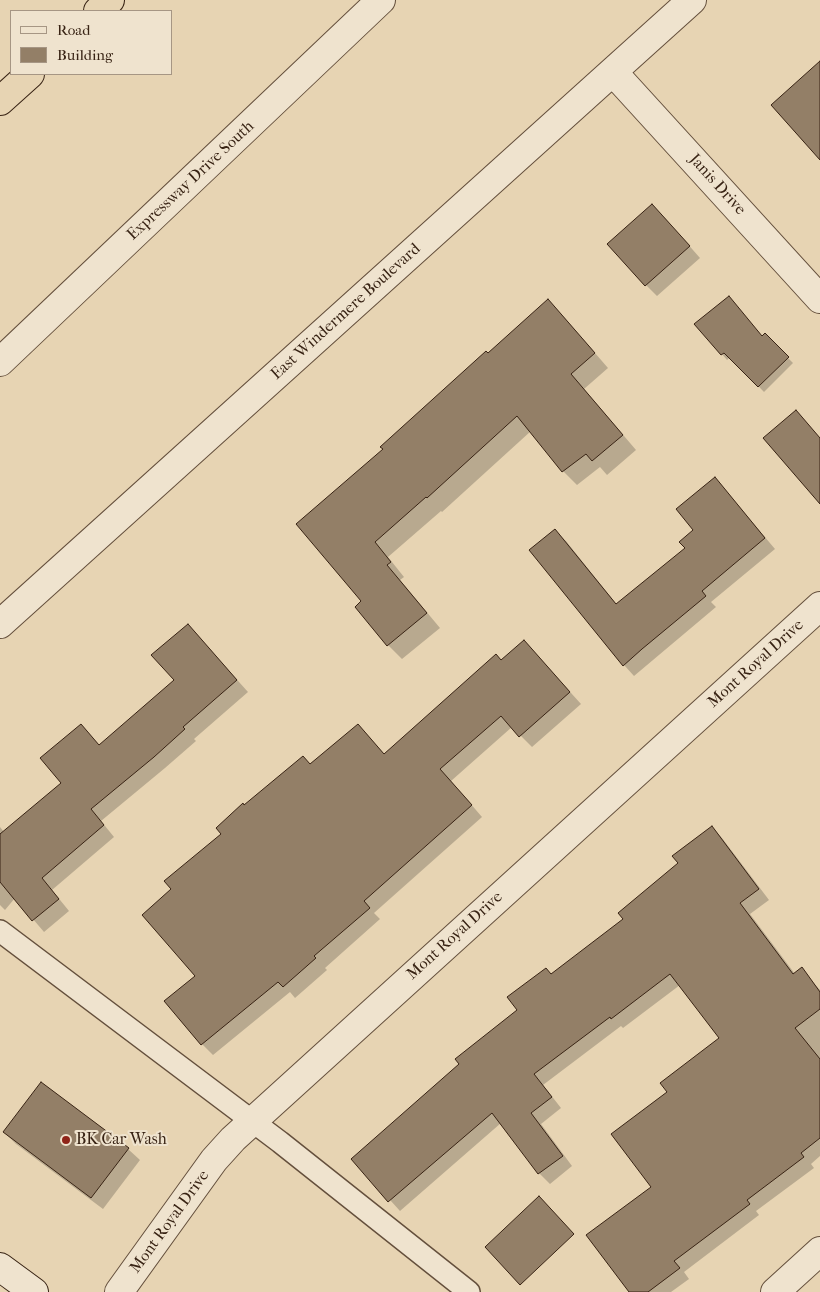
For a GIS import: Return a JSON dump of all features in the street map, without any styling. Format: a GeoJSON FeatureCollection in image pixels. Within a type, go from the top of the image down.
{"type":"FeatureCollection","features":[{"type":"Feature","properties":{"kind":"highway"},"geometry":{"type":"LineString","coordinates":[[99,10],[110,0]]}},
{"type":"Feature","properties":{"kind":"highway"},"geometry":{"type":"LineString","coordinates":[[0,101],[29,75]]}},
{"type":"Feature","properties":{"kind":"street","name":"Expressway Drive South"},"geometry":{"type":"LineString","coordinates":[[0,362],[381,0]]}},
{"type":"Feature","properties":{"kind":"street","name":"East Windermere Boulevard"},"geometry":{"type":"LineString","coordinates":[[0,624],[692,0]]}},
{"type":"Feature","properties":{"kind":"street","name":"Janis Drive"},"geometry":{"type":"LineString","coordinates":[[613,72],[820,299]]}},
{"type":"Feature","properties":{"kind":"street","name":"Mont Royal Drive"},"geometry":{"type":"LineString","coordinates":[[119,1292],[214,1160],[252,1120],[820,606]]}},
{"type":"Feature","properties":{"kind":"street"},"geometry":{"type":"LineString","coordinates":[[775,1292],[820,1251]]}},
{"type":"Feature","properties":{"kind":"street"},"geometry":{"type":"LineString","coordinates":[[0,1267],[34,1292]]}},
{"type":"Feature","properties":{"kind":"lane"},"geometry":{"type":"LineString","coordinates":[[0,931],[252,1120],[469,1292]]}},
{"type":"Feature","properties":{"kind":"building"},"geometry":{"type":"Polygon","coordinates":[[[820,61],[820,160],[771,105],[820,61]]]}},
{"type":"Feature","properties":{"kind":"building"},"geometry":{"type":"Polygon","coordinates":[[[652,204],[690,246],[645,286],[607,244],[652,204]]]}},
{"type":"Feature","properties":{"kind":"building"},"geometry":{"type":"Polygon","coordinates":[[[729,296],[762,336],[765,333],[789,357],[758,387],[724,353],[721,355],[694,324],[729,296]]]}},
{"type":"Feature","properties":{"kind":"building"},"geometry":{"type":"Polygon","coordinates":[[[548,299],[595,353],[571,374],[623,435],[592,461],[586,454],[562,472],[517,416],[427,498],[375,542],[391,562],[387,565],[427,613],[387,646],[355,607],[361,601],[296,524],[383,449],[380,447],[486,351],[488,353],[548,299]]]}},
{"type":"Feature","properties":{"kind":"building"},"geometry":{"type":"Polygon","coordinates":[[[796,410],[820,438],[820,504],[763,438],[796,410]]]}},
{"type":"Feature","properties":{"kind":"building"},"geometry":{"type":"Polygon","coordinates":[[[715,477],[765,538],[702,591],[706,596],[623,666],[529,550],[555,529],[616,604],[685,548],[679,542],[693,530],[676,509],[715,477]]]}},
{"type":"Feature","properties":{"kind":"building"},"geometry":{"type":"Polygon","coordinates":[[[188,624],[237,680],[183,727],[185,729],[154,757],[91,809],[104,825],[42,878],[59,899],[32,921],[0,882],[0,834],[61,783],[40,758],[81,724],[99,745],[174,680],[151,655],[188,624]]]}},
{"type":"Feature","properties":{"kind":"building"},"geometry":{"type":"Polygon","coordinates":[[[524,640],[570,692],[519,737],[501,716],[440,769],[472,805],[364,901],[370,908],[314,956],[316,958],[283,987],[278,982],[201,1045],[164,1001],[195,976],[142,915],[171,889],[164,881],[221,834],[216,828],[243,803],[244,805],[303,756],[310,764],[358,724],[384,754],[496,654],[501,660],[524,640]]]}},
{"type":"Feature","properties":{"kind":"building"},"geometry":{"type":"Polygon","coordinates":[[[712,826],[759,889],[740,903],[793,974],[802,967],[820,992],[820,1009],[795,1028],[820,1059],[820,1138],[801,1153],[804,1157],[747,1200],[750,1204],[674,1261],[680,1268],[648,1292],[629,1292],[586,1235],[651,1187],[611,1134],[667,1092],[660,1083],[719,1038],[670,974],[534,1074],[552,1097],[531,1113],[563,1156],[538,1174],[492,1113],[388,1202],[351,1159],[459,1064],[455,1059],[517,1010],[507,997],[546,968],[551,974],[623,919],[618,913],[678,863],[672,856],[712,826]]]}},
{"type":"Feature","properties":{"kind":"building","name":"BK Car Wash"},"geometry":{"type":"Polygon","coordinates":[[[41,1082],[129,1148],[91,1198],[3,1132],[41,1082]]]}},
{"type":"Feature","properties":{"kind":"building"},"geometry":{"type":"Polygon","coordinates":[[[539,1196],[574,1234],[520,1285],[485,1247],[539,1196]]]}},
{"type":"Feature","properties":{"kind":"place","name":"BK Car Wash"},"geometry":{"type":"Point","coordinates":[66,1140]}}]}
